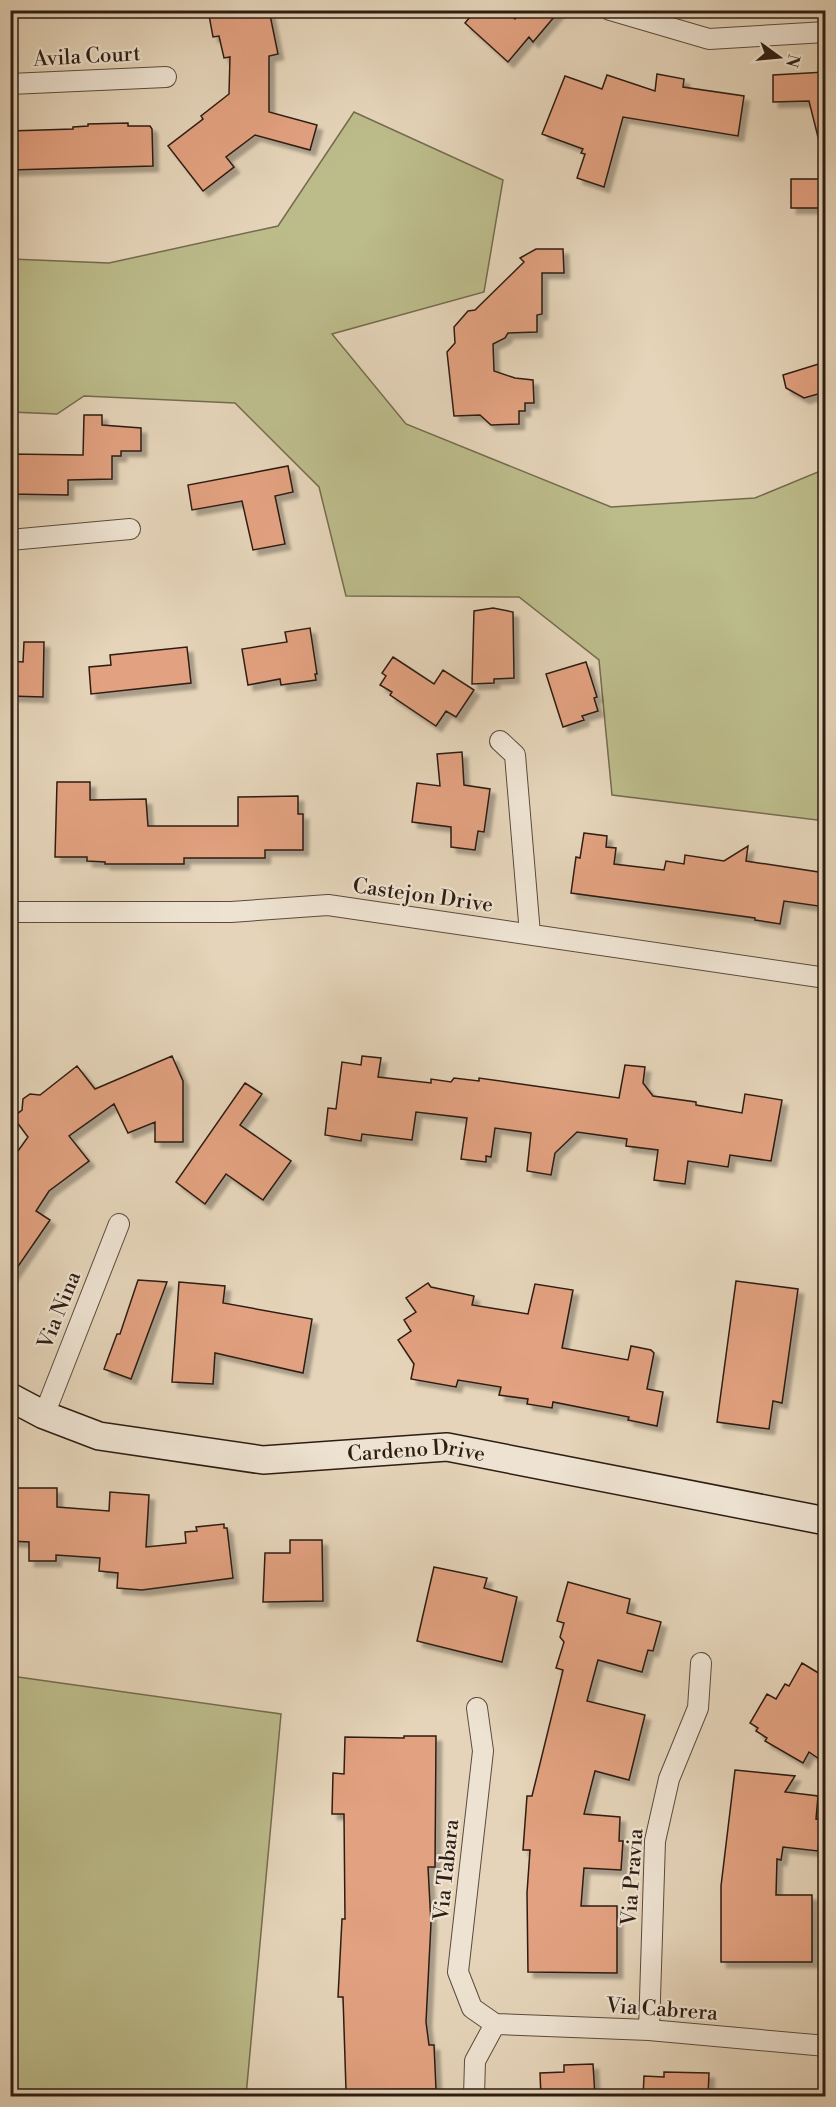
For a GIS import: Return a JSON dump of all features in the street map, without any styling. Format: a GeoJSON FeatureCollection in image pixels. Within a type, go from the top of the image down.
{"type":"FeatureCollection","features":[{"type":"Feature","properties":{"kind":"street"},"geometry":{"type":"LineString","coordinates":[[610,10],[709,39],[825,32]]}},
{"type":"Feature","properties":{"kind":"street","name":"Avila Court"},"geometry":{"type":"LineString","coordinates":[[10,84],[166,77]]}},
{"type":"Feature","properties":{"kind":"street"},"geometry":{"type":"LineString","coordinates":[[10,540],[130,529]]}},
{"type":"Feature","properties":{"kind":"street"},"geometry":{"type":"LineString","coordinates":[[500,741],[515,755],[530,934]]}},
{"type":"Feature","properties":{"kind":"street","name":"Castejon Drive"},"geometry":{"type":"LineString","coordinates":[[10,912],[231,912],[328,905],[825,978]]}},
{"type":"Feature","properties":{"kind":"street","name":"Via Nina"},"geometry":{"type":"LineString","coordinates":[[44,1414],[119,1224]]}},
{"type":"Feature","properties":{"kind":"street","name":"Cardeno Drive"},"geometry":{"type":"LineString","coordinates":[[10,1397],[44,1414],[99,1436],[262,1460],[447,1447],[825,1521]]}},
{"type":"Feature","properties":{"kind":"street","name":"Via Pravia"},"geometry":{"type":"LineString","coordinates":[[649,2030],[655,1841],[669,1779],[698,1708],[701,1663]]}},
{"type":"Feature","properties":{"kind":"street","name":"Via Tabara"},"geometry":{"type":"LineString","coordinates":[[477,1708],[483,1751],[458,1972],[472,2008],[495,2024]]}},
{"type":"Feature","properties":{"kind":"street"},"geometry":{"type":"LineString","coordinates":[[474,2097],[475,2061],[495,2024]]}},
{"type":"Feature","properties":{"kind":"street","name":"Via Cabrera"},"geometry":{"type":"LineString","coordinates":[[495,2024],[649,2030],[825,2046]]}},
{"type":"Feature","properties":{"kind":"shaded area"},"geometry":{"type":"Polygon","coordinates":[[[354,112],[503,180],[484,292],[332,334],[406,424],[611,507],[755,498],[825,469],[825,821],[612,795],[599,660],[519,597],[346,596],[319,487],[235,403],[84,396],[57,414],[11,412],[11,259],[109,263],[278,226],[354,112]]]}},
{"type":"Feature","properties":{"kind":"shaded area"},"geometry":{"type":"Polygon","coordinates":[[[11,1676],[281,1714],[246,2096],[11,2096],[11,1676]]]}},
{"type":"Feature","properties":{"kind":"building"},"geometry":{"type":"Polygon","coordinates":[[[208,10],[269,10],[278,54],[269,56],[269,112],[317,125],[310,150],[255,135],[226,157],[234,167],[203,191],[168,146],[203,119],[201,116],[229,94],[230,57],[224,58],[219,36],[213,37],[208,10]]]}},
{"type":"Feature","properties":{"kind":"building"},"geometry":{"type":"Polygon","coordinates":[[[476,10],[504,10],[515,19],[522,10],[560,10],[533,42],[529,37],[508,62],[465,23],[476,10]]]}},
{"type":"Feature","properties":{"kind":"building"},"geometry":{"type":"Polygon","coordinates":[[[825,72],[825,141],[819,141],[809,101],[773,102],[773,75],[825,72]]]}},
{"type":"Feature","properties":{"kind":"building"},"geometry":{"type":"Polygon","coordinates":[[[657,74],[684,79],[683,87],[744,96],[738,136],[623,117],[604,187],[577,178],[585,154],[581,153],[583,149],[542,134],[565,76],[602,89],[607,75],[655,91],[657,74]]]}},
{"type":"Feature","properties":{"kind":"building"},"geometry":{"type":"Polygon","coordinates":[[[128,123],[128,126],[150,126],[152,129],[153,166],[10,170],[10,131],[73,129],[73,127],[88,126],[88,124],[128,123]]]}},
{"type":"Feature","properties":{"kind":"building"},"geometry":{"type":"Polygon","coordinates":[[[791,179],[825,179],[825,208],[791,208],[791,179]]]}},
{"type":"Feature","properties":{"kind":"building"},"geometry":{"type":"Polygon","coordinates":[[[536,249],[563,249],[564,273],[542,273],[542,314],[537,315],[537,332],[508,333],[505,338],[493,344],[494,371],[515,378],[533,380],[534,403],[525,403],[525,411],[519,411],[519,424],[491,425],[480,415],[454,416],[447,352],[455,343],[454,327],[468,311],[475,310],[524,262],[520,258],[536,249]]]}},
{"type":"Feature","properties":{"kind":"building"},"geometry":{"type":"Polygon","coordinates":[[[825,362],[825,392],[804,398],[786,388],[783,375],[825,362]]]}},
{"type":"Feature","properties":{"kind":"building"},"geometry":{"type":"Polygon","coordinates":[[[84,415],[102,415],[102,425],[141,428],[141,451],[121,451],[121,456],[112,456],[112,479],[68,480],[68,495],[10,494],[10,454],[83,455],[84,415]]]}},
{"type":"Feature","properties":{"kind":"building"},"geometry":{"type":"Polygon","coordinates":[[[288,466],[293,492],[275,496],[285,544],[253,550],[242,501],[192,510],[188,485],[288,466]]]}},
{"type":"Feature","properties":{"kind":"building"},"geometry":{"type":"Polygon","coordinates":[[[493,608],[513,612],[514,678],[494,679],[494,683],[472,684],[474,611],[493,608]]]}},
{"type":"Feature","properties":{"kind":"building"},"geometry":{"type":"Polygon","coordinates":[[[310,628],[316,680],[281,685],[280,679],[248,685],[242,649],[287,642],[285,632],[310,628]]]}},
{"type":"Feature","properties":{"kind":"building"},"geometry":{"type":"Polygon","coordinates":[[[24,642],[44,642],[43,697],[10,696],[10,661],[23,662],[24,642]]]}},
{"type":"Feature","properties":{"kind":"building"},"geometry":{"type":"Polygon","coordinates":[[[187,647],[191,683],[91,694],[89,667],[111,665],[110,655],[187,647]]]}},
{"type":"Feature","properties":{"kind":"building"},"geometry":{"type":"Polygon","coordinates":[[[393,657],[434,684],[443,670],[474,690],[456,717],[446,711],[436,726],[390,695],[392,692],[380,685],[386,676],[382,673],[393,657]]]}},
{"type":"Feature","properties":{"kind":"building"},"geometry":{"type":"Polygon","coordinates":[[[586,662],[597,697],[594,698],[598,711],[582,716],[584,720],[563,727],[546,674],[586,662]]]}},
{"type":"Feature","properties":{"kind":"building"},"geometry":{"type":"Polygon","coordinates":[[[462,752],[464,785],[490,789],[484,832],[478,831],[475,850],[451,847],[451,827],[412,822],[417,783],[440,786],[437,754],[462,752]]]}},
{"type":"Feature","properties":{"kind":"building"},"geometry":{"type":"Polygon","coordinates":[[[57,782],[90,782],[90,800],[146,799],[148,826],[238,826],[238,797],[298,796],[298,814],[303,814],[303,850],[265,850],[265,858],[184,858],[184,864],[105,864],[105,862],[87,861],[87,857],[55,857],[57,782]]]}},
{"type":"Feature","properties":{"kind":"building"},"geometry":{"type":"Polygon","coordinates":[[[584,833],[607,836],[606,847],[616,848],[614,864],[664,870],[666,861],[684,864],[685,855],[724,861],[748,846],[746,861],[825,873],[825,907],[784,901],[780,924],[755,920],[755,918],[571,893],[576,857],[580,858],[584,833]]]}},
{"type":"Feature","properties":{"kind":"building"},"geometry":{"type":"Polygon","coordinates":[[[172,1056],[183,1081],[183,1142],[155,1142],[155,1122],[128,1133],[114,1104],[69,1136],[89,1161],[49,1191],[36,1211],[50,1220],[10,1278],[10,1162],[28,1137],[13,1117],[22,1110],[23,1099],[30,1094],[40,1095],[77,1066],[95,1089],[172,1056]]]}},
{"type":"Feature","properties":{"kind":"building"},"geometry":{"type":"Polygon","coordinates":[[[362,1056],[381,1058],[378,1077],[431,1083],[431,1079],[451,1082],[454,1078],[479,1081],[479,1078],[619,1098],[625,1065],[645,1067],[643,1083],[653,1096],[696,1102],[696,1105],[742,1113],[745,1094],[782,1100],[771,1161],[730,1155],[728,1167],[688,1161],[685,1184],[654,1180],[658,1150],[626,1146],[627,1139],[577,1132],[555,1153],[551,1175],[527,1171],[531,1133],[495,1128],[491,1157],[486,1156],[486,1162],[461,1159],[467,1118],[416,1112],[412,1140],[362,1134],[361,1141],[325,1135],[328,1108],[336,1109],[342,1062],[361,1065],[362,1056]]]}},
{"type":"Feature","properties":{"kind":"building"},"geometry":{"type":"Polygon","coordinates":[[[245,1083],[262,1094],[240,1125],[291,1161],[263,1200],[226,1174],[205,1204],[176,1182],[245,1083]]]}},
{"type":"Feature","properties":{"kind":"building"},"geometry":{"type":"Polygon","coordinates":[[[138,1280],[167,1282],[131,1379],[104,1369],[117,1334],[120,1334],[138,1280]]]}},
{"type":"Feature","properties":{"kind":"building"},"geometry":{"type":"Polygon","coordinates":[[[736,1281],[798,1289],[782,1403],[773,1401],[769,1429],[717,1422],[736,1281]]]}},
{"type":"Feature","properties":{"kind":"building"},"geometry":{"type":"Polygon","coordinates":[[[179,1282],[225,1286],[223,1303],[312,1319],[303,1373],[215,1353],[213,1384],[172,1382],[179,1282]]]}},
{"type":"Feature","properties":{"kind":"building"},"geometry":{"type":"Polygon","coordinates":[[[428,1283],[431,1287],[474,1296],[472,1305],[528,1314],[535,1284],[573,1290],[562,1348],[628,1360],[631,1346],[651,1350],[654,1353],[647,1389],[663,1392],[657,1426],[628,1420],[629,1417],[553,1402],[552,1408],[527,1404],[528,1399],[499,1395],[501,1387],[458,1380],[456,1387],[411,1379],[414,1364],[398,1340],[411,1331],[404,1320],[416,1312],[406,1298],[428,1283]]]}},
{"type":"Feature","properties":{"kind":"building"},"geometry":{"type":"Polygon","coordinates":[[[10,1488],[57,1488],[57,1507],[109,1511],[110,1492],[149,1495],[146,1547],[186,1543],[185,1532],[197,1531],[196,1527],[224,1524],[224,1528],[227,1528],[233,1578],[142,1590],[117,1588],[118,1573],[99,1571],[100,1558],[56,1555],[56,1561],[29,1561],[29,1542],[10,1541],[10,1488]]]}},
{"type":"Feature","properties":{"kind":"building"},"geometry":{"type":"Polygon","coordinates":[[[290,1540],[322,1540],[323,1601],[263,1602],[265,1553],[290,1553],[290,1540]]]}},
{"type":"Feature","properties":{"kind":"building"},"geometry":{"type":"Polygon","coordinates":[[[434,1567],[487,1578],[484,1588],[517,1597],[502,1662],[417,1641],[434,1567]]]}},
{"type":"Feature","properties":{"kind":"building"},"geometry":{"type":"Polygon","coordinates":[[[568,1582],[630,1599],[627,1613],[661,1622],[653,1651],[648,1650],[642,1672],[598,1660],[587,1701],[645,1715],[629,1780],[595,1771],[584,1814],[620,1817],[619,1841],[623,1841],[621,1870],[584,1868],[581,1906],[617,1906],[617,1973],[528,1972],[527,1893],[530,1850],[523,1850],[527,1796],[532,1796],[563,1670],[556,1668],[564,1642],[560,1637],[564,1623],[557,1621],[568,1582]]]}},
{"type":"Feature","properties":{"kind":"building"},"geometry":{"type":"Polygon","coordinates":[[[802,1663],[825,1677],[825,1763],[809,1752],[803,1763],[765,1741],[767,1738],[756,1731],[758,1728],[750,1723],[767,1694],[776,1699],[785,1684],[789,1686],[802,1663]]]}},
{"type":"Feature","properties":{"kind":"building"},"geometry":{"type":"Polygon","coordinates":[[[404,1736],[436,1736],[435,1867],[428,1867],[431,1923],[426,2022],[429,2045],[434,2045],[436,2089],[346,2090],[343,1997],[338,1997],[342,1919],[345,1919],[344,1814],[332,1814],[333,1773],[344,1774],[345,1737],[404,1738],[404,1736]]]}},
{"type":"Feature","properties":{"kind":"building"},"geometry":{"type":"Polygon","coordinates":[[[735,1770],[795,1776],[785,1792],[818,1796],[816,1819],[822,1820],[818,1851],[783,1847],[781,1860],[777,1859],[776,1895],[812,1895],[812,1962],[721,1962],[721,1886],[735,1770]]]}},
{"type":"Feature","properties":{"kind":"building"},"geometry":{"type":"Polygon","coordinates":[[[593,2064],[595,2096],[541,2097],[540,2073],[564,2072],[564,2065],[593,2064]]]}},
{"type":"Feature","properties":{"kind":"building"},"geometry":{"type":"Polygon","coordinates":[[[664,2072],[709,2073],[708,2097],[643,2097],[644,2076],[664,2077],[664,2072]]]}}]}
